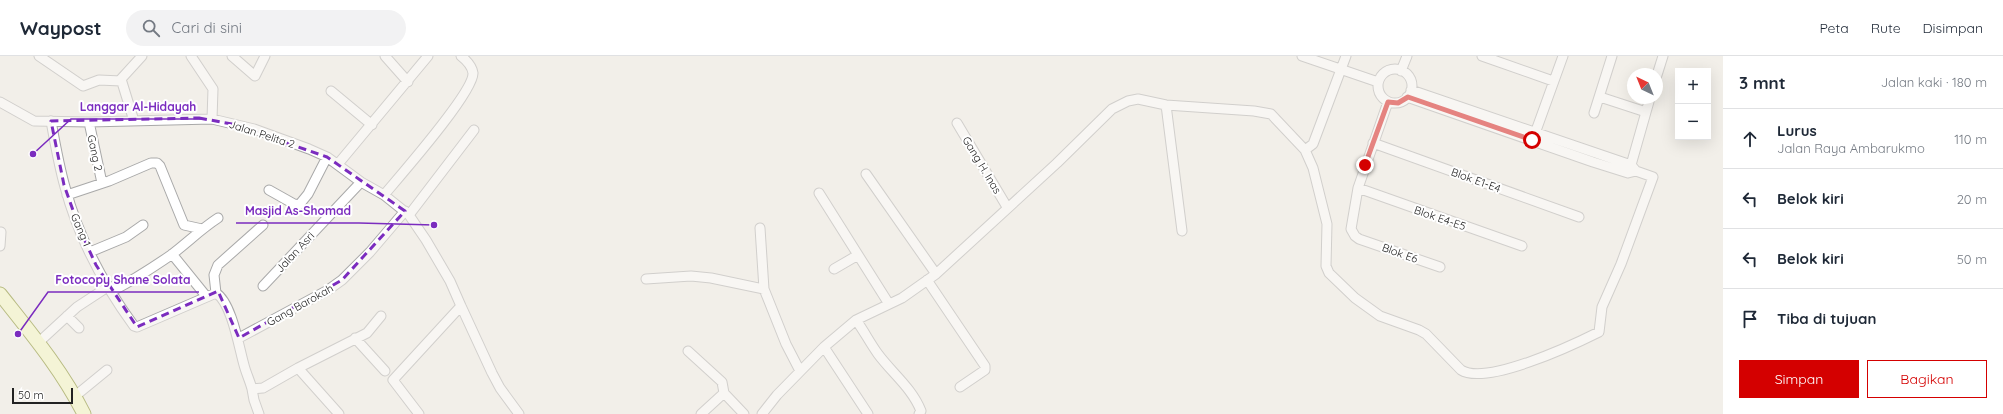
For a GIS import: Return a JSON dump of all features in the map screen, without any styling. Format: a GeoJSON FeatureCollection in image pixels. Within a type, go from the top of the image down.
{"type":"FeatureCollection","features":[{"type":"Feature","properties":{"kind":"main road"},"geometry":{"type":"LineString","coordinates":[[0,294],[38,342],[84,414]]}},
{"type":"Feature","properties":{"kind":"street"},"geometry":{"type":"LineString","coordinates":[[39,56],[83,86],[99,80],[121,82]]}},
{"type":"Feature","properties":{"kind":"street"},"geometry":{"type":"LineString","coordinates":[[134,120],[121,82],[122,77],[142,56]]}},
{"type":"Feature","properties":{"kind":"street"},"geometry":{"type":"LineString","coordinates":[[191,56],[213,89],[212,119]]}},
{"type":"Feature","properties":{"kind":"street"},"geometry":{"type":"LineString","coordinates":[[232,56],[255,76],[266,56]]}},
{"type":"Feature","properties":{"kind":"street"},"geometry":{"type":"LineString","coordinates":[[385,56],[408,82]]}},
{"type":"Feature","properties":{"kind":"street"},"geometry":{"type":"LineString","coordinates":[[338,164],[408,82],[428,56]]}},
{"type":"Feature","properties":{"kind":"street"},"geometry":{"type":"LineString","coordinates":[[384,195],[446,120],[471,81],[473,74],[470,65],[461,56]]}},
{"type":"Feature","properties":{"kind":"street"},"geometry":{"type":"LineString","coordinates":[[1302,56],[1378,82]]}},
{"type":"Feature","properties":{"kind":"street"},"geometry":{"type":"LineString","coordinates":[[1305,150],[1313,144],[1346,56]]}},
{"type":"Feature","properties":{"kind":"street"},"geometry":{"type":"LineString","coordinates":[[1401,71],[1407,56]]}},
{"type":"Feature","properties":{"kind":"street"},"geometry":{"type":"LineString","coordinates":[[1482,56],[1553,81]]}},
{"type":"Feature","properties":{"kind":"street"},"geometry":{"type":"LineString","coordinates":[[1534,136],[1562,56]]}},
{"type":"Feature","properties":{"kind":"street"},"geometry":{"type":"LineString","coordinates":[[1594,113],[1612,56]]}},
{"type":"Feature","properties":{"kind":"street"},"geometry":{"type":"LineString","coordinates":[[1659,68],[1663,56]]}},
{"type":"Feature","properties":{"kind":"street"},"geometry":{"type":"LineString","coordinates":[[1389,71],[1401,71],[1408,76],[1411,82],[1409,93],[1398,103],[1388,102],[1379,93],[1378,82],[1383,74],[1389,71]]}},
{"type":"Feature","properties":{"kind":"street"},"geometry":{"type":"LineString","coordinates":[[331,91],[372,125]]}},
{"type":"Feature","properties":{"kind":"street"},"geometry":{"type":"LineString","coordinates":[[762,414],[800,371],[824,347],[856,320],[902,298],[936,274],[1007,207],[1057,163],[1112,109],[1128,101],[1138,99],[1166,105],[1267,112],[1277,119],[1305,150],[1313,168],[1327,224],[1326,266],[1329,273],[1355,298],[1380,316],[1426,334],[1460,370],[1474,375],[1503,371],[1581,341],[1599,332],[1602,307],[1621,264],[1653,177],[1633,168],[1409,93]]}},
{"type":"Feature","properties":{"kind":"street"},"geometry":{"type":"LineString","coordinates":[[1600,97],[1646,112]]}},
{"type":"Feature","properties":{"kind":"street","name":"Jalan Pelita 2"},"geometry":{"type":"LineString","coordinates":[[0,102],[34,120],[89,122],[212,119],[254,129],[327,157],[361,182],[384,195],[407,213],[426,240],[460,303],[492,373],[517,413]]}},
{"type":"Feature","properties":{"kind":"street"},"geometry":{"type":"LineString","coordinates":[[1358,188],[1388,102]]}},
{"type":"Feature","properties":{"kind":"street"},"geometry":{"type":"LineString","coordinates":[[1633,168],[1648,104]]}},
{"type":"Feature","properties":{"kind":"street"},"geometry":{"type":"LineString","coordinates":[[1166,105],[1182,231]]}},
{"type":"Feature","properties":{"kind":"street","name":"Gang 1"},"geometry":{"type":"LineString","coordinates":[[51,121],[67,196],[90,252],[110,288],[136,328],[206,296]]}},
{"type":"Feature","properties":{"kind":"street","name":"Gang 2"},"geometry":{"type":"LineString","coordinates":[[89,122],[102,183]]}},
{"type":"Feature","properties":{"kind":"street","name":"Gang H. Inas"},"geometry":{"type":"LineString","coordinates":[[957,123],[1007,207]]}},
{"type":"Feature","properties":{"kind":"street","name":"Gang Barokah"},"geometry":{"type":"LineString","coordinates":[[239,338],[328,290],[342,280],[436,181],[474,130]]}},
{"type":"Feature","properties":{"kind":"street","name":"Blok E1-E4"},"geometry":{"type":"LineString","coordinates":[[1373,143],[1579,217]]}},
{"type":"Feature","properties":{"kind":"street"},"geometry":{"type":"LineString","coordinates":[[269,190],[294,204],[300,205],[308,194],[327,157]]}},
{"type":"Feature","properties":{"kind":"street"},"geometry":{"type":"LineString","coordinates":[[67,196],[151,163],[158,164],[184,225],[202,229]]}},
{"type":"Feature","properties":{"kind":"street"},"geometry":{"type":"LineString","coordinates":[[866,174],[936,274]]}},
{"type":"Feature","properties":{"kind":"street","name":"Jalan Asri"},"geometry":{"type":"LineString","coordinates":[[263,286],[361,182]]}},
{"type":"Feature","properties":{"kind":"street","name":"Blok E6"},"geometry":{"type":"LineString","coordinates":[[1358,188],[1351,229],[1353,234],[1360,239],[1440,267]]}},
{"type":"Feature","properties":{"kind":"street","name":"Blok E4-E5"},"geometry":{"type":"LineString","coordinates":[[1358,188],[1522,246]]}},
{"type":"Feature","properties":{"kind":"street"},"geometry":{"type":"LineString","coordinates":[[819,193],[889,304]]}},
{"type":"Feature","properties":{"kind":"street"},"geometry":{"type":"LineString","coordinates":[[38,342],[67,316],[110,288],[136,278],[172,254],[218,218]]}},
{"type":"Feature","properties":{"kind":"street"},"geometry":{"type":"LineString","coordinates":[[90,252],[126,237],[143,225]]}},
{"type":"Feature","properties":{"kind":"street"},"geometry":{"type":"LineString","coordinates":[[259,414],[244,366],[239,338],[222,299],[216,293],[214,275],[218,266],[263,225]]}},
{"type":"Feature","properties":{"kind":"street"},"geometry":{"type":"LineString","coordinates":[[760,228],[764,289],[786,344],[800,371]]}},
{"type":"Feature","properties":{"kind":"street"},"geometry":{"type":"LineString","coordinates":[[0,246],[1,232]]}},
{"type":"Feature","properties":{"kind":"street"},"geometry":{"type":"LineString","coordinates":[[172,254],[206,296],[216,293]]}},
{"type":"Feature","properties":{"kind":"street"},"geometry":{"type":"LineString","coordinates":[[834,269],[858,255]]}},
{"type":"Feature","properties":{"kind":"street"},"geometry":{"type":"LineString","coordinates":[[646,279],[691,276],[711,278],[764,289]]}},
{"type":"Feature","properties":{"kind":"street"},"geometry":{"type":"LineString","coordinates":[[927,280],[985,366],[985,370],[960,387]]}},
{"type":"Feature","properties":{"kind":"street"},"geometry":{"type":"LineString","coordinates":[[419,414],[392,380],[460,303]]}},
{"type":"Feature","properties":{"kind":"street"},"geometry":{"type":"LineString","coordinates":[[67,316],[79,328]]}},
{"type":"Feature","properties":{"kind":"street"},"geometry":{"type":"LineString","coordinates":[[252,389],[263,388],[366,332],[381,316]]}},
{"type":"Feature","properties":{"kind":"street"},"geometry":{"type":"LineString","coordinates":[[856,320],[878,354],[909,390],[921,410],[919,414]]}},
{"type":"Feature","properties":{"kind":"street"},"geometry":{"type":"LineString","coordinates":[[355,338],[385,371]]}},
{"type":"Feature","properties":{"kind":"street"},"geometry":{"type":"LineString","coordinates":[[824,347],[866,413]]}},
{"type":"Feature","properties":{"kind":"street"},"geometry":{"type":"LineString","coordinates":[[688,351],[722,382],[724,393],[744,414]]}},
{"type":"Feature","properties":{"kind":"street"},"geometry":{"type":"LineString","coordinates":[[298,368],[339,414]]}},
{"type":"Feature","properties":{"kind":"street"},"geometry":{"type":"LineString","coordinates":[[74,397],[107,370]]}},
{"type":"Feature","properties":{"kind":"street"},"geometry":{"type":"LineString","coordinates":[[701,414],[724,393]]}},
{"type":"Feature","properties":{"kind":"highlighted area"},"geometry":{"type":"Polygon","coordinates":[[[199,118],[232,124],[327,157],[405,211],[342,280],[239,338],[218,291],[137,327],[96,265],[80,230],[64,185],[51,121],[199,118]]]}},
{"type":"Feature","properties":{"kind":"place","name":"Langgar Al-Hidayah"},"geometry":{"type":"Point","coordinates":[33,154]}},
{"type":"Feature","properties":{"kind":"place","name":"Masjid As-Shomad"},"geometry":{"type":"Point","coordinates":[434,225]}},
{"type":"Feature","properties":{"kind":"place","name":"Fotocopy Shane Solata"},"geometry":{"type":"Point","coordinates":[18,334]}},
{"type":"Feature","properties":{"kind":"route"},"geometry":{"type":"LineString","coordinates":[[1365,165],[1388,102],[1398,103],[1408,97],[1532,140]]}}]}
